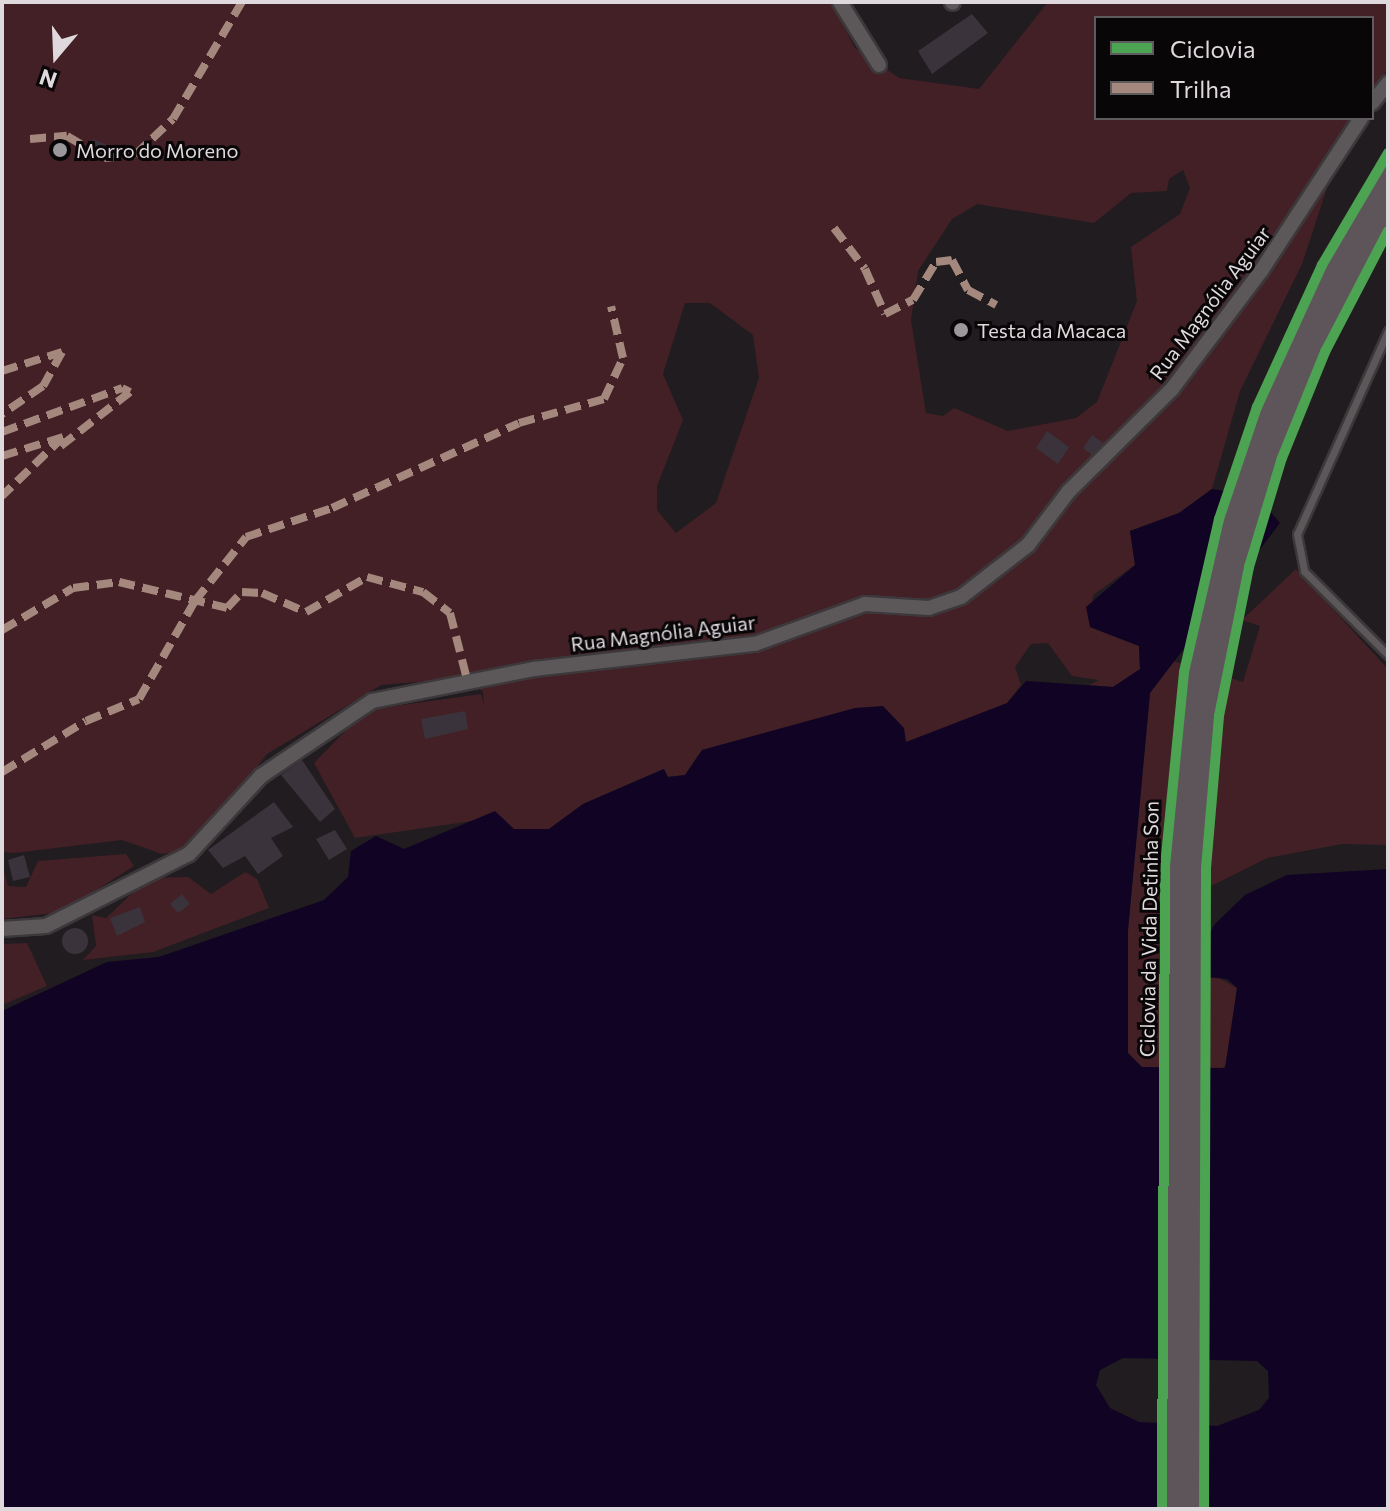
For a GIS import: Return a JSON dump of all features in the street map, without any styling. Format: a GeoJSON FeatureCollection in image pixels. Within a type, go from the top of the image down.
{"type":"FeatureCollection","features":[{"type":"Feature","properties":{"kind":"main road"},"geometry":{"type":"LineString","coordinates":[[1174,1509],[1177,867],[1196,674],[1220,560],[1268,412],[1327,282],[1388,175]]}},
{"type":"Feature","properties":{"kind":"main road"},"geometry":{"type":"LineString","coordinates":[[1192,1509],[1195,868],[1210,702],[1235,577],[1272,454],[1332,313],[1388,210]]}},
{"type":"Feature","properties":{"kind":"street"},"geometry":{"type":"LineString","coordinates":[[840,2],[879,65]]}},
{"type":"Feature","properties":{"kind":"street"},"geometry":{"type":"LineString","coordinates":[[1374,100],[1388,83]]}},
{"type":"Feature","properties":{"kind":"street","name":"Rua Magnólia Aguiar"},"geometry":{"type":"LineString","coordinates":[[2,929],[56,922],[189,854],[261,776],[372,701],[534,669],[755,644],[865,604],[929,608],[961,597],[1028,545],[1069,491],[1172,389],[1261,271],[1360,120]]}},
{"type":"Feature","properties":{"kind":"lane"},"geometry":{"type":"LineString","coordinates":[[1388,331],[1297,534],[1304,571],[1388,655]]}},
{"type":"Feature","properties":{"kind":"shaded area"},"geometry":{"type":"Polygon","coordinates":[[[2,2],[831,2],[855,48],[899,78],[979,89],[1048,2],[1388,2],[1388,69],[1374,87],[1374,16],[1094,16],[1094,120],[1349,120],[1302,264],[1240,391],[1212,489],[1179,513],[1130,531],[1135,565],[1093,595],[1090,627],[1139,646],[1140,669],[1113,687],[1089,685],[1099,680],[1072,676],[1048,643],[1031,644],[1015,667],[1021,685],[1007,703],[946,732],[905,742],[761,734],[702,750],[685,775],[667,777],[663,769],[583,804],[549,829],[514,829],[500,817],[355,838],[314,763],[366,710],[481,694],[484,705],[483,692],[467,678],[381,685],[267,754],[207,832],[182,851],[162,854],[122,840],[2,852],[2,2]],[[1183,170],[1169,179],[1167,191],[1131,193],[1094,223],[977,204],[952,219],[918,271],[911,320],[926,413],[943,416],[954,408],[1008,431],[1076,418],[1097,402],[1137,301],[1131,247],[1180,214],[1190,188],[1183,170]],[[685,303],[663,374],[683,420],[657,486],[657,510],[676,533],[716,503],[759,378],[753,335],[710,303],[685,303]]]}},
{"type":"Feature","properties":{"kind":"shaded area"},"geometry":{"type":"Polygon","coordinates":[[[1212,489],[1257,496],[1280,523],[1150,693],[1128,930],[1128,1053],[1142,1067],[1225,1068],[1237,988],[1227,979],[1195,976],[1199,951],[1215,924],[1245,895],[1287,875],[1388,869],[1388,1509],[2,1509],[2,1011],[107,962],[159,957],[324,900],[348,877],[351,851],[376,836],[404,849],[495,811],[514,829],[549,829],[583,804],[664,769],[668,777],[685,775],[702,750],[855,708],[883,706],[904,728],[906,742],[1007,703],[1026,681],[1113,687],[1140,669],[1139,646],[1090,627],[1086,607],[1135,565],[1130,531],[1179,513],[1212,489]]]}},
{"type":"Feature","properties":{"kind":"shaded area"},"geometry":{"type":"Polygon","coordinates":[[[1296,569],[1388,669],[1388,845],[1342,844],[1267,858],[1195,894],[1189,900],[1219,978],[1237,988],[1229,1062],[1219,1071],[1142,1067],[1128,1053],[1128,930],[1150,693],[1169,660],[1243,682],[1260,626],[1242,620],[1296,569]],[[1165,814],[1163,849],[1211,853],[1212,817],[1165,814]],[[1160,1003],[1160,1033],[1207,1033],[1207,1004],[1160,1003]]]}},
{"type":"Feature","properties":{"kind":"shaded area"},"geometry":{"type":"Polygon","coordinates":[[[126,854],[134,866],[62,912],[2,919],[2,864],[8,886],[26,887],[38,861],[126,854]]]}},
{"type":"Feature","properties":{"kind":"shaded area"},"geometry":{"type":"Polygon","coordinates":[[[245,872],[257,879],[269,908],[153,952],[83,960],[96,946],[92,915],[106,918],[148,878],[188,877],[211,894],[245,872]]]}},
{"type":"Feature","properties":{"kind":"shaded area"},"geometry":{"type":"Polygon","coordinates":[[[27,943],[47,986],[2,1005],[2,944],[27,943]]]}},
{"type":"Feature","properties":{"kind":"pier"},"geometry":{"type":"Polygon","coordinates":[[[1123,1358],[1257,1361],[1268,1371],[1269,1398],[1259,1410],[1217,1426],[1139,1422],[1110,1408],[1096,1385],[1100,1370],[1123,1358]]]}},
{"type":"Feature","properties":{"kind":"building"},"geometry":{"type":"Polygon","coordinates":[[[972,14],[988,33],[932,74],[918,51],[972,14]]]}},
{"type":"Feature","properties":{"kind":"building"},"geometry":{"type":"Polygon","coordinates":[[[93,139],[107,145],[101,160],[87,154],[93,139]]]}},
{"type":"Feature","properties":{"kind":"building"},"geometry":{"type":"Polygon","coordinates":[[[1047,431],[1069,447],[1058,464],[1036,448],[1047,431]]]}},
{"type":"Feature","properties":{"kind":"building"},"geometry":{"type":"Polygon","coordinates":[[[1092,435],[1103,443],[1092,455],[1083,448],[1092,435]]]}},
{"type":"Feature","properties":{"kind":"building"},"geometry":{"type":"Polygon","coordinates":[[[465,711],[468,729],[425,739],[421,719],[465,711]]]}},
{"type":"Feature","properties":{"kind":"building"},"geometry":{"type":"Polygon","coordinates":[[[302,760],[335,809],[320,822],[281,775],[302,760]]]}},
{"type":"Feature","properties":{"kind":"building"},"geometry":{"type":"Polygon","coordinates":[[[274,802],[293,827],[271,838],[283,856],[258,874],[245,856],[223,868],[208,850],[274,802]]]}},
{"type":"Feature","properties":{"kind":"building"},"geometry":{"type":"Polygon","coordinates":[[[335,830],[347,849],[329,860],[316,839],[335,830]]]}},
{"type":"Feature","properties":{"kind":"building"},"geometry":{"type":"Polygon","coordinates":[[[24,855],[30,877],[13,881],[8,860],[24,855]]]}},
{"type":"Feature","properties":{"kind":"building"},"geometry":{"type":"Polygon","coordinates":[[[182,894],[190,904],[178,913],[170,904],[182,894]]]}},
{"type":"Feature","properties":{"kind":"building"},"geometry":{"type":"Polygon","coordinates":[[[140,907],[145,922],[117,936],[110,918],[140,907]]]}},
{"type":"Feature","properties":{"kind":"building"},"geometry":{"type":"Polygon","coordinates":[[[75,928],[84,932],[88,941],[84,950],[75,954],[66,950],[62,941],[66,932],[75,928]]]}},
{"type":"Feature","properties":{"kind":"marked path"},"geometry":{"type":"LineString","coordinates":[[30,139],[67,136],[104,158],[135,155],[173,119],[242,2]]}},
{"type":"Feature","properties":{"kind":"marked path"},"geometry":{"type":"LineString","coordinates":[[834,228],[865,269],[885,314],[913,300],[936,262],[952,260],[968,290],[996,305]]}},
{"type":"Feature","properties":{"kind":"marked path"},"geometry":{"type":"LineString","coordinates":[[2,772],[86,721],[139,699],[195,601],[246,537],[332,508],[519,423],[604,399],[623,358],[611,306]]}},
{"type":"Feature","properties":{"kind":"marked path"},"geometry":{"type":"LineString","coordinates":[[2,371],[62,352],[43,386],[2,414]]}},
{"type":"Feature","properties":{"kind":"marked path"},"geometry":{"type":"LineString","coordinates":[[2,432],[122,388],[130,392],[61,446]]}},
{"type":"Feature","properties":{"kind":"marked path"},"geometry":{"type":"LineString","coordinates":[[2,456],[63,437],[2,496]]}},
{"type":"Feature","properties":{"kind":"marked path"},"geometry":{"type":"LineString","coordinates":[[2,630],[73,588],[119,582],[227,608],[242,592],[262,593],[306,612],[367,577],[423,592],[450,613],[468,683]]}},
{"type":"Feature","properties":{"kind":"cycle path","name":"Ciclovia da Vida Detinha Son"},"geometry":{"type":"LineString","coordinates":[[1162,1509],[1165,866],[1184,672],[1219,519],[1257,407],[1322,265],[1388,153]]}},
{"type":"Feature","properties":{"kind":"cycle path"},"geometry":{"type":"LineString","coordinates":[[1204,1509],[1206,868],[1219,716],[1249,567],[1282,458],[1325,352],[1388,231]]}},
{"type":"Feature","properties":{"kind":"place","name":"Morro do Moreno"},"geometry":{"type":"Point","coordinates":[60,150]}},
{"type":"Feature","properties":{"kind":"place","name":"Testa da Macaca"},"geometry":{"type":"Point","coordinates":[961,330]}}]}
